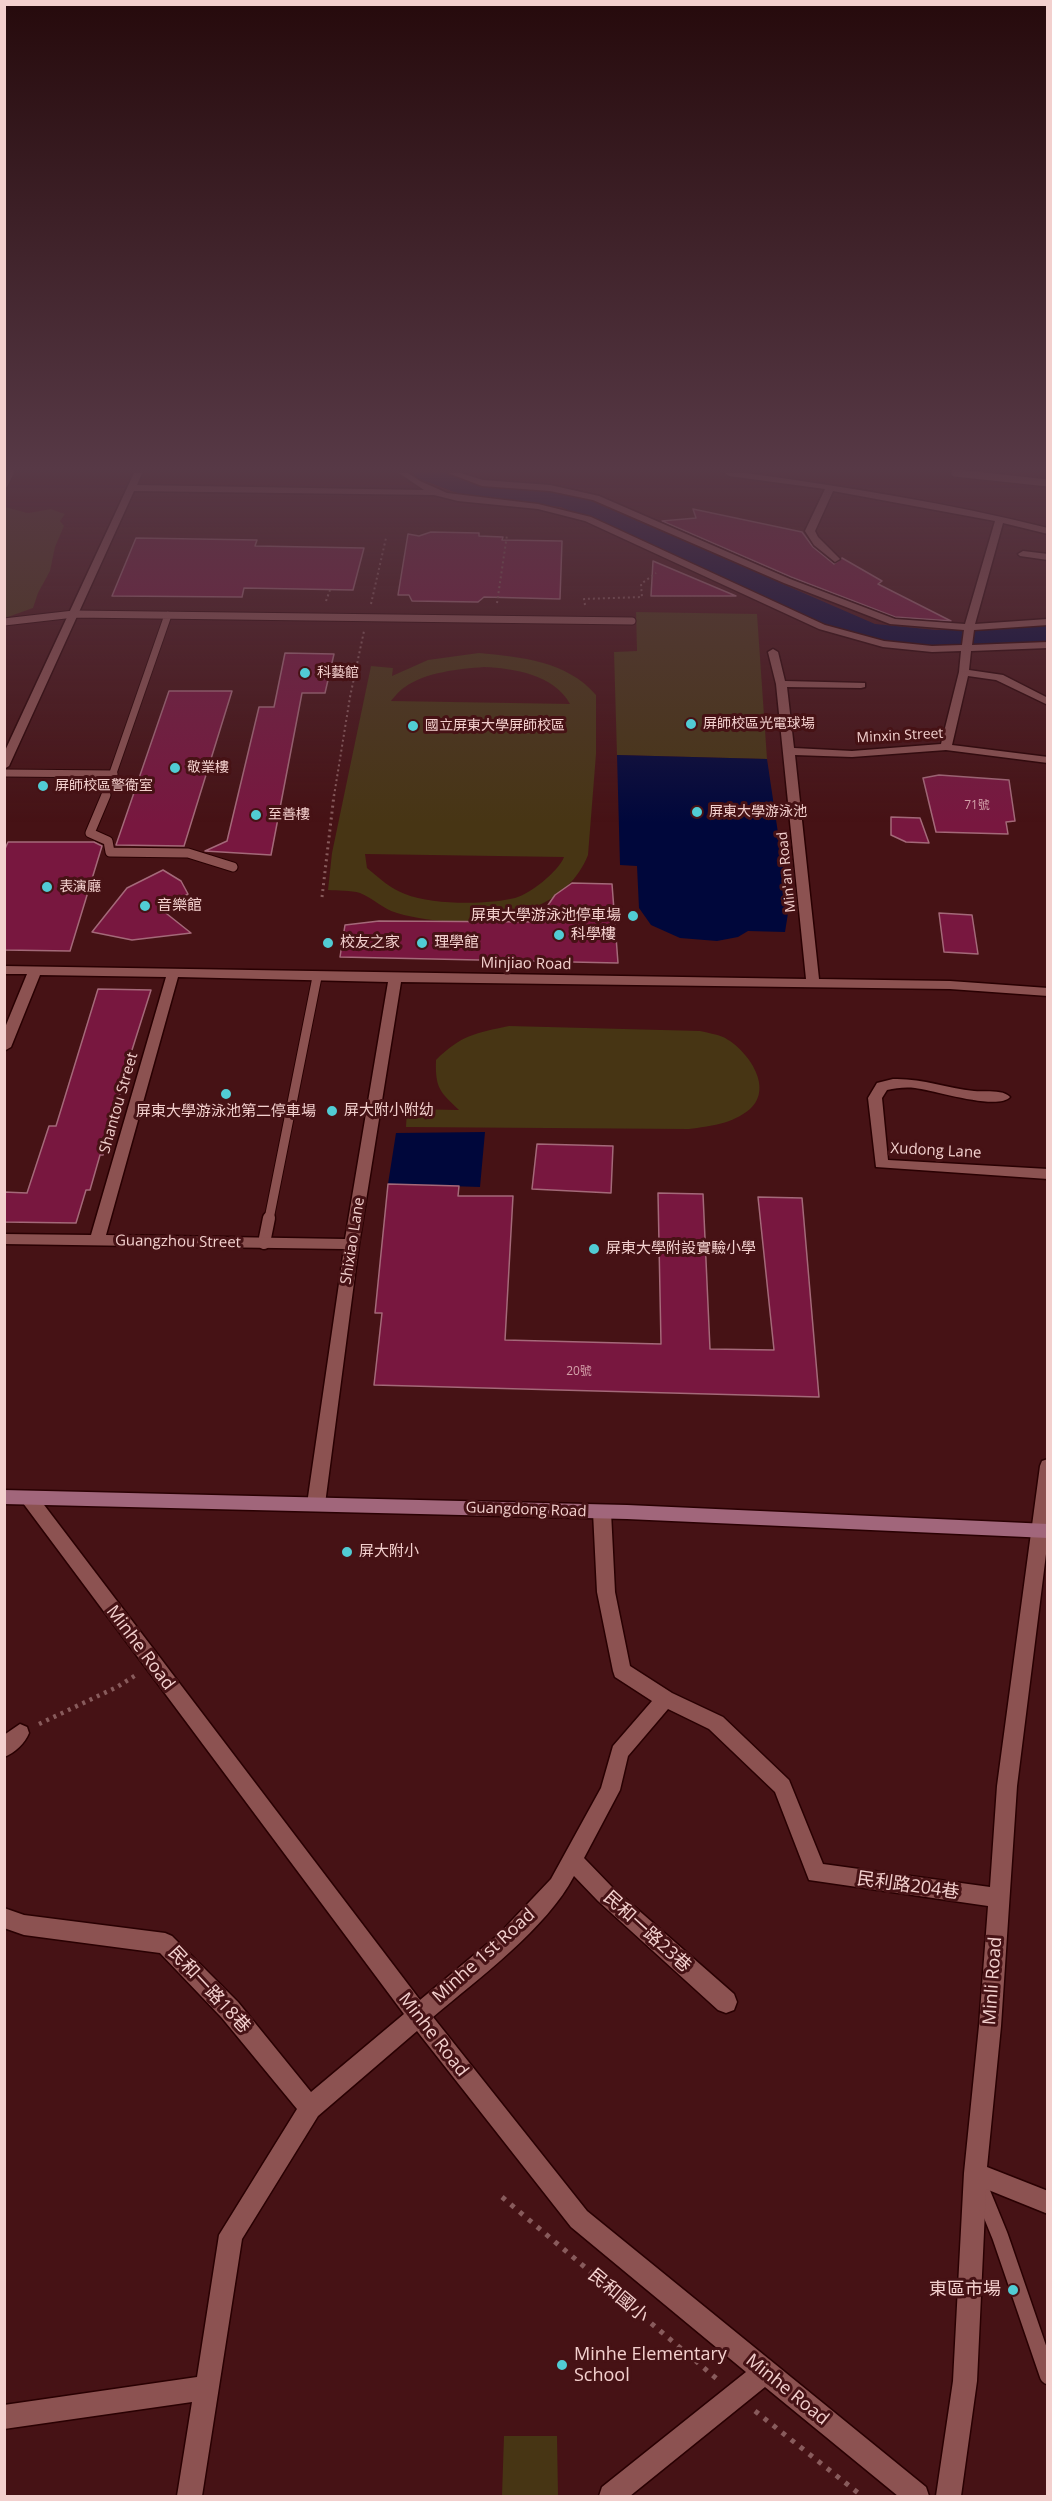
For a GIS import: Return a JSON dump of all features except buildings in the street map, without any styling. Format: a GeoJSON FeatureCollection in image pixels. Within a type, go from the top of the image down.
{"type":"FeatureCollection","features":[{"type":"Feature","properties":{"kind":"street"},"geometry":{"type":"LineString","coordinates":[[4,766],[85,590]]}},
{"type":"Feature","properties":{"kind":"street"},"geometry":{"type":"LineString","coordinates":[[745,590],[822,627],[883,644],[932,649],[1047,645]]}},
{"type":"Feature","properties":{"kind":"street"},"geometry":{"type":"LineString","coordinates":[[810,590],[893,622],[911,625],[969,626],[1047,622]]}},
{"type":"Feature","properties":{"kind":"street"},"geometry":{"type":"LineString","coordinates":[[946,747],[964,672],[969,626],[979,590]]}},
{"type":"Feature","properties":{"kind":"street","name":"Min'an Road"},"geometry":{"type":"LineString","coordinates":[[773,652],[781,684],[813,983]]}},
{"type":"Feature","properties":{"kind":"street"},"geometry":{"type":"LineString","coordinates":[[964,672],[999,677],[1047,702]]}},
{"type":"Feature","properties":{"kind":"street"},"geometry":{"type":"LineString","coordinates":[[781,684],[861,685]]}},
{"type":"Feature","properties":{"kind":"street","name":"Minxin Street"},"geometry":{"type":"LineString","coordinates":[[789,751],[852,754],[946,747],[1047,760]]}},
{"type":"Feature","properties":{"kind":"street","name":"Minjiao Road"},"geometry":{"type":"LineString","coordinates":[[4,970],[317,977],[950,985],[1047,992]]}},
{"type":"Feature","properties":{"kind":"street"},"geometry":{"type":"LineString","coordinates":[[4,1047],[35,971]]}},
{"type":"Feature","properties":{"kind":"street","name":"Shantou Street"},"geometry":{"type":"LineString","coordinates":[[97,1240],[173,974]]}},
{"type":"Feature","properties":{"kind":"street","name":"Shixiao Lane"},"geometry":{"type":"LineString","coordinates":[[316,1504],[351,1244],[395,978]]}},
{"type":"Feature","properties":{"kind":"street","name":"Xudong Lane"},"geometry":{"type":"LineString","coordinates":[[1003,1097],[970,1095],[925,1085],[893,1083],[882,1086],[875,1098],[881,1164],[1047,1174]]}},
{"type":"Feature","properties":{"kind":"street","name":"Guangzhou Street"},"geometry":{"type":"LineString","coordinates":[[4,1239],[351,1244]]}},
{"type":"Feature","properties":{"kind":"street","name":"Minli Road"},"geometry":{"type":"LineString","coordinates":[[949,2496],[965,2381],[975,2173],[1007,1786],[1043,1531],[1047,1466]]}},
{"type":"Feature","properties":{"kind":"street","name":"Guangdong Road"},"geometry":{"type":"LineString","coordinates":[[4,1497],[602,1512],[1043,1531]]}},
{"type":"Feature","properties":{"kind":"street","name":"Minhe Road"},"geometry":{"type":"LineString","coordinates":[[29,1498],[152,1665],[418,2015],[579,2219],[917,2496]]}},
{"type":"Feature","properties":{"kind":"street"},"geometry":{"type":"LineString","coordinates":[[602,1512],[606,1592],[622,1671],[665,1699]]}},
{"type":"Feature","properties":{"kind":"street","name":"Minhe 1st Road"},"geometry":{"type":"LineString","coordinates":[[190,2496],[231,2235],[310,2108],[505,1942],[558,1886],[610,1790],[620,1752],[665,1699]]}},
{"type":"Feature","properties":{"kind":"street","name":"民利路204巷"},"geometry":{"type":"LineString","coordinates":[[665,1699],[716,1723],[782,1786],[816,1873],[999,1898]]}},
{"type":"Feature","properties":{"kind":"street"},"geometry":{"type":"LineString","coordinates":[[4,1748],[20,1733]]}},
{"type":"Feature","properties":{"kind":"street","name":"民和一路23巷"},"geometry":{"type":"LineString","coordinates":[[572,1859],[605,1893],[726,2002]]}},
{"type":"Feature","properties":{"kind":"street","name":"民和一路18巷"},"geometry":{"type":"LineString","coordinates":[[4,1918],[24,1925],[165,1943],[230,2010],[310,2108]]}},
{"type":"Feature","properties":{"kind":"street"},"geometry":{"type":"LineString","coordinates":[[975,2173],[1047,2203]]}},
{"type":"Feature","properties":{"kind":"street"},"geometry":{"type":"LineString","coordinates":[[611,2496],[765,2372]]}},
{"type":"Feature","properties":{"kind":"street"},"geometry":{"type":"LineString","coordinates":[[4,2417],[206,2388]]}},
{"type":"Feature","properties":{"kind":"lane"},"geometry":{"type":"LineString","coordinates":[[4,622],[74,614],[632,621]]}},
{"type":"Feature","properties":{"kind":"lane"},"geometry":{"type":"LineString","coordinates":[[168,615],[114,774],[90,833],[108,841],[110,852],[188,853],[233,867]]}},
{"type":"Feature","properties":{"kind":"lane"},"geometry":{"type":"LineString","coordinates":[[4,773],[114,774]]}},
{"type":"Feature","properties":{"kind":"lane"},"geometry":{"type":"LineString","coordinates":[[264,1243],[317,977]]}},
{"type":"Feature","properties":{"kind":"lane"},"geometry":{"type":"LineString","coordinates":[[975,2173],[1000,2236],[1047,2376]]}},
{"type":"Feature","properties":{"kind":"path"},"geometry":{"type":"LineString","coordinates":[[322,897],[336,777],[355,668],[374,590]]}},
{"type":"Feature","properties":{"kind":"path"},"geometry":{"type":"LineString","coordinates":[[495,619],[499,590]]}},
{"type":"Feature","properties":{"kind":"path"},"geometry":{"type":"LineString","coordinates":[[587,620],[585,598],[642,597],[641,590]]}},
{"type":"Feature","properties":{"kind":"path"},"geometry":{"type":"LineString","coordinates":[[20,1733],[117,1687],[152,1665]]}},
{"type":"Feature","properties":{"kind":"path","name":"民和國小"},"geometry":{"type":"LineString","coordinates":[[502,2197],[735,2395],[862,2496]]}},
{"type":"Feature","properties":{"kind":"shaded area"},"geometry":{"type":"Polygon","coordinates":[[[5,590],[40,590],[33,608],[5,618],[5,590]]]}},
{"type":"Feature","properties":{"kind":"shaded area"},"geometry":{"type":"Polygon","coordinates":[[[636,612],[757,614],[767,759],[617,755],[614,652],[637,651],[636,612]]]}},
{"type":"Feature","properties":{"kind":"shaded area"},"geometry":{"type":"Polygon","coordinates":[[[479,653],[527,659],[571,675],[596,695],[596,754],[588,855],[575,878],[555,896],[532,908],[505,917],[477,921],[422,919],[387,909],[356,892],[328,890],[332,853],[371,666],[393,668],[392,676],[428,660],[479,653]],[[484,667],[454,670],[423,678],[403,688],[391,701],[570,704],[563,694],[544,680],[508,669],[484,667]],[[365,854],[367,868],[400,892],[417,898],[460,903],[490,902],[521,896],[550,876],[564,857],[563,857],[365,854]]]}},
{"type":"Feature","properties":{"kind":"shaded area","name":"屏東大學游泳池"},"geometry":{"type":"Polygon","coordinates":[[[617,755],[767,759],[789,907],[785,932],[748,931],[738,937],[717,941],[680,938],[651,925],[639,908],[637,866],[620,865],[617,755]]]}},
{"type":"Feature","properties":{"kind":"shaded area"},"geometry":{"type":"Polygon","coordinates":[[[509,1026],[700,1031],[718,1035],[732,1042],[748,1059],[759,1079],[760,1090],[757,1100],[750,1109],[736,1118],[721,1124],[689,1129],[406,1127],[407,1109],[459,1110],[440,1089],[436,1077],[436,1060],[461,1040],[509,1026]]]}},
{"type":"Feature","properties":{"kind":"shaded area"},"geometry":{"type":"Polygon","coordinates":[[[485,1132],[480,1187],[388,1184],[396,1133],[485,1132]]]}},
{"type":"Feature","properties":{"kind":"shaded area"},"geometry":{"type":"Polygon","coordinates":[[[504,2436],[557,2436],[558,2496],[502,2496],[504,2436]]]}},
{"type":"Feature","properties":{"kind":"waterway"},"geometry":{"type":"LineString","coordinates":[[768,590],[861,629],[892,636],[936,639],[1048,634]]}},
{"type":"Feature","properties":{"kind":"place","name":"科藝館"},"geometry":{"type":"Point","coordinates":[305,673]}},
{"type":"Feature","properties":{"kind":"place","name":"屏師校區光電球場"},"geometry":{"type":"Point","coordinates":[691,724]}},
{"type":"Feature","properties":{"kind":"place","name":"國立屏東大學屏師校區"},"geometry":{"type":"Point","coordinates":[413,726]}},
{"type":"Feature","properties":{"kind":"place","name":"敬業樓"},"geometry":{"type":"Point","coordinates":[175,768]}},
{"type":"Feature","properties":{"kind":"place","name":"屏師校區警衛室"},"geometry":{"type":"Point","coordinates":[43,786]}},
{"type":"Feature","properties":{"kind":"place","name":"屏東大學游泳池"},"geometry":{"type":"Point","coordinates":[697,812]}},
{"type":"Feature","properties":{"kind":"place","name":"至善樓"},"geometry":{"type":"Point","coordinates":[256,815]}},
{"type":"Feature","properties":{"kind":"place","name":"表演廳"},"geometry":{"type":"Point","coordinates":[47,887]}},
{"type":"Feature","properties":{"kind":"place","name":"音樂館"},"geometry":{"type":"Point","coordinates":[145,906]}},
{"type":"Feature","properties":{"kind":"place","name":"屏東大學游泳池停車場"},"geometry":{"type":"Point","coordinates":[633,916]}},
{"type":"Feature","properties":{"kind":"place","name":"科學樓"},"geometry":{"type":"Point","coordinates":[559,935]}},
{"type":"Feature","properties":{"kind":"place","name":"校友之家"},"geometry":{"type":"Point","coordinates":[328,943]}},
{"type":"Feature","properties":{"kind":"place","name":"理學館"},"geometry":{"type":"Point","coordinates":[422,943]}},
{"type":"Feature","properties":{"kind":"place","name":"屏東大學游泳池第二停車場"},"geometry":{"type":"Point","coordinates":[226,1094]}},
{"type":"Feature","properties":{"kind":"place","name":"屏大附小附幼"},"geometry":{"type":"Point","coordinates":[332,1111]}},
{"type":"Feature","properties":{"kind":"place","name":"屏東大學附設實驗小學"},"geometry":{"type":"Point","coordinates":[594,1249]}},
{"type":"Feature","properties":{"kind":"place","name":"屏大附小"},"geometry":{"type":"Point","coordinates":[347,1552]}},
{"type":"Feature","properties":{"kind":"place","name":"東區市場"},"geometry":{"type":"Point","coordinates":[1013,2290]}},
{"type":"Feature","properties":{"kind":"place","name":"Minhe Elementary School"},"geometry":{"type":"Point","coordinates":[562,2365]}}]}
